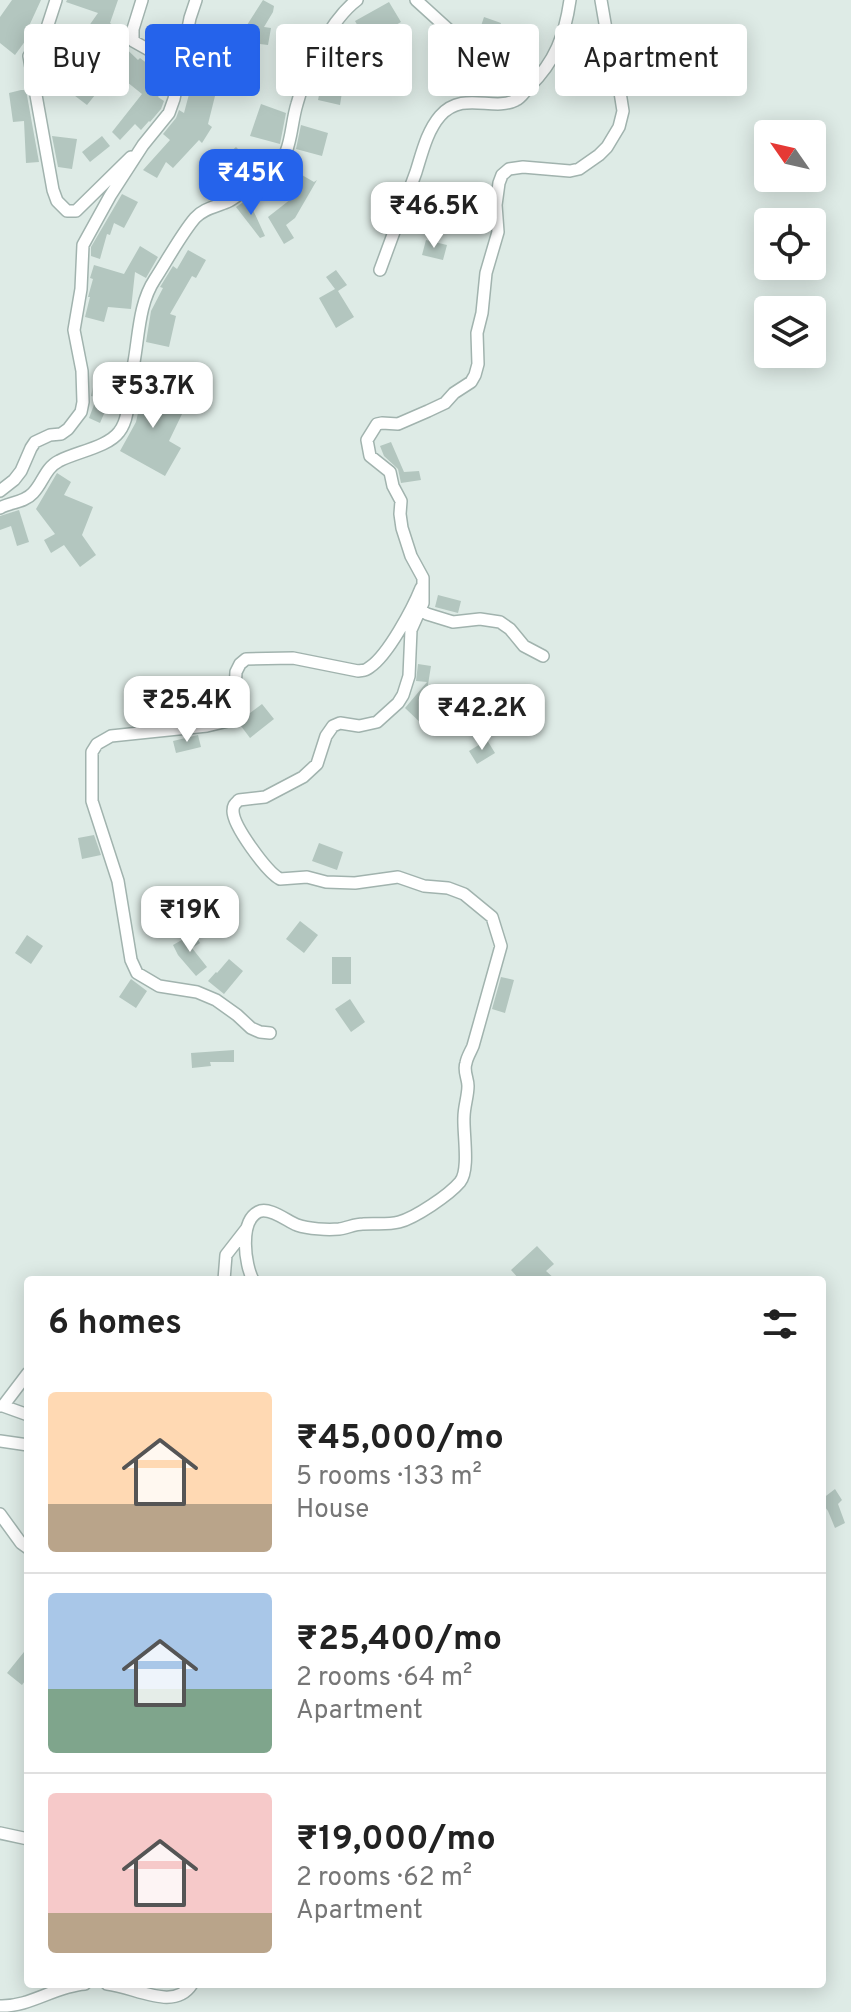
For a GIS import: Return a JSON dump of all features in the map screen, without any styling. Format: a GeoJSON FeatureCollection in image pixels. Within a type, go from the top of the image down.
{"type":"FeatureCollection","features":[{"type":"Feature","properties":{"kind":"street"},"geometry":{"type":"LineString","coordinates":[[56,0],[44,37],[31,52],[29,62],[57,201],[67,211],[76,211],[143,145]]}},
{"type":"Feature","properties":{"kind":"street"},"geometry":{"type":"LineString","coordinates":[[142,0],[133,29],[133,41],[145,48]]}},
{"type":"Feature","properties":{"kind":"street"},"geometry":{"type":"LineString","coordinates":[[189,24],[196,0]]}},
{"type":"Feature","properties":{"kind":"street"},"geometry":{"type":"LineString","coordinates":[[0,508],[26,499],[46,471],[59,461],[110,441],[120,431],[130,395],[139,327],[153,281],[195,219],[211,207],[258,186],[273,172],[286,152],[298,100],[311,64],[336,23],[357,0]]}},
{"type":"Feature","properties":{"kind":"street"},"geometry":{"type":"LineString","coordinates":[[416,0],[442,24]]}},
{"type":"Feature","properties":{"kind":"street"},"geometry":{"type":"LineString","coordinates":[[380,270],[439,117],[450,106],[516,100],[539,79],[554,55],[570,0]]}},
{"type":"Feature","properties":{"kind":"street"},"geometry":{"type":"LineString","coordinates":[[224,1276],[226,1255],[256,1213],[270,1213],[312,1228],[340,1229],[362,1224],[396,1223],[447,1194],[465,1174],[466,1062],[501,946],[492,917],[464,894],[448,888],[424,886],[403,877],[355,883],[326,882],[307,877],[280,879],[268,870],[240,830],[233,813],[239,800],[265,797],[293,784],[311,771],[321,755],[329,731],[336,724],[359,726],[377,722],[398,703],[407,685],[411,630],[423,603],[423,578],[411,556],[402,528],[401,501],[390,472],[370,456],[367,440],[377,424],[398,424],[428,411],[445,403],[473,379],[478,364],[477,333],[487,264],[498,232],[496,205],[502,175],[509,169],[523,167],[579,169],[607,147],[619,127],[623,111],[601,0]]}},
{"type":"Feature","properties":{"kind":"street"},"geometry":{"type":"LineString","coordinates":[[0,491],[21,471],[35,442],[61,434],[81,412],[82,371],[74,330],[81,289],[83,245],[143,145],[169,113],[174,96]]}},
{"type":"Feature","properties":{"kind":"street"},"geometry":{"type":"LineString","coordinates":[[270,1033],[251,1028],[216,1000],[197,992],[159,986],[137,973],[131,960],[118,881],[92,801],[92,752],[97,744],[111,736],[194,728],[228,721],[234,710],[236,672],[246,659],[293,658],[358,671],[369,669],[386,649],[423,584]]}},
{"type":"Feature","properties":{"kind":"street"},"geometry":{"type":"LineString","coordinates":[[421,610],[453,622],[480,619],[500,622],[524,646],[543,656]]}},
{"type":"Feature","properties":{"kind":"street"},"geometry":{"type":"LineString","coordinates":[[248,1227],[245,1253],[251,1276]]}},
{"type":"Feature","properties":{"kind":"street"},"geometry":{"type":"LineString","coordinates":[[24,1378],[2,1406],[24,1414]]}},
{"type":"Feature","properties":{"kind":"street"},"geometry":{"type":"LineString","coordinates":[[0,1441],[24,1444]]}},
{"type":"Feature","properties":{"kind":"street"},"geometry":{"type":"LineString","coordinates":[[0,1514],[24,1545]]}},
{"type":"Feature","properties":{"kind":"street"},"geometry":{"type":"LineString","coordinates":[[0,1833],[24,1838]]}},
{"type":"Feature","properties":{"kind":"street"},"geometry":{"type":"LineString","coordinates":[[0,2006],[15,2005],[65,1988]]}},
{"type":"Feature","properties":{"kind":"street"},"geometry":{"type":"LineString","coordinates":[[127,1988],[162,2002],[184,1997],[190,1988]]}},
{"type":"Feature","properties":{"kind":"building"},"geometry":{"type":"Polygon","coordinates":[[[12,0],[41,0],[30,24],[24,24],[24,43],[15,55],[0,43],[0,17],[12,0]]]}},
{"type":"Feature","properties":{"kind":"building"},"geometry":{"type":"Polygon","coordinates":[[[118,0],[112,24],[90,24],[98,13],[66,2],[118,0]]]}},
{"type":"Feature","properties":{"kind":"building"},"geometry":{"type":"Polygon","coordinates":[[[263,0],[274,6],[264,27],[271,28],[268,45],[260,44],[260,24],[248,24],[263,0]]]}},
{"type":"Feature","properties":{"kind":"building"},"geometry":{"type":"Polygon","coordinates":[[[389,2],[401,22],[357,24],[355,21],[389,2]]]}},
{"type":"Feature","properties":{"kind":"building"},"geometry":{"type":"Polygon","coordinates":[[[484,17],[501,23],[501,24],[482,24],[484,17]]]}},
{"type":"Feature","properties":{"kind":"building"},"geometry":{"type":"Polygon","coordinates":[[[129,51],[145,62],[145,96],[159,96],[164,101],[161,109],[141,130],[135,124],[120,140],[112,132],[142,94],[129,84],[129,51]]]}},
{"type":"Feature","properties":{"kind":"building"},"geometry":{"type":"Polygon","coordinates":[[[24,90],[24,96],[27,96],[39,162],[26,163],[24,121],[13,122],[9,93],[24,90]]]}},
{"type":"Feature","properties":{"kind":"building"},"geometry":{"type":"Polygon","coordinates":[[[75,96],[94,96],[87,105],[75,96]]]}},
{"type":"Feature","properties":{"kind":"building"},"geometry":{"type":"Polygon","coordinates":[[[189,96],[215,96],[208,124],[212,127],[202,143],[199,140],[173,168],[166,162],[157,178],[143,170],[170,140],[163,134],[179,110],[184,113],[189,96]]]}},
{"type":"Feature","properties":{"kind":"building"},"geometry":{"type":"Polygon","coordinates":[[[319,96],[341,96],[340,105],[318,100],[319,96]]]}},
{"type":"Feature","properties":{"kind":"building"},"geometry":{"type":"Polygon","coordinates":[[[261,104],[286,113],[280,144],[250,136],[261,104]]]}},
{"type":"Feature","properties":{"kind":"building"},"geometry":{"type":"Polygon","coordinates":[[[301,125],[328,133],[322,156],[296,149],[301,125]]]}},
{"type":"Feature","properties":{"kind":"building"},"geometry":{"type":"Polygon","coordinates":[[[52,136],[77,139],[72,169],[58,167],[52,136]]]}},
{"type":"Feature","properties":{"kind":"building"},"geometry":{"type":"Polygon","coordinates":[[[102,136],[110,146],[90,162],[82,152],[102,136]]]}},
{"type":"Feature","properties":{"kind":"building"},"geometry":{"type":"Polygon","coordinates":[[[236,147],[244,155],[245,149],[267,159],[236,186],[222,169],[233,160],[228,154],[236,147]]]}},
{"type":"Feature","properties":{"kind":"building"},"geometry":{"type":"Polygon","coordinates":[[[295,171],[314,182],[317,180],[295,218],[286,225],[294,238],[284,244],[268,217],[291,199],[282,194],[295,171]]]}},
{"type":"Feature","properties":{"kind":"building"},"geometry":{"type":"Polygon","coordinates":[[[122,194],[138,202],[124,228],[114,223],[110,235],[107,234],[100,259],[91,256],[91,247],[122,194]]]}},
{"type":"Feature","properties":{"kind":"building"},"geometry":{"type":"Polygon","coordinates":[[[248,199],[265,236],[260,238],[236,207],[248,199]]]}},
{"type":"Feature","properties":{"kind":"building"},"geometry":{"type":"Polygon","coordinates":[[[426,240],[447,245],[443,260],[422,255],[426,240]]]}},
{"type":"Feature","properties":{"kind":"building"},"geometry":{"type":"Polygon","coordinates":[[[140,246],[158,257],[146,278],[135,272],[131,309],[108,307],[104,322],[85,317],[94,265],[124,274],[140,246]]]}},
{"type":"Feature","properties":{"kind":"building"},"geometry":{"type":"Polygon","coordinates":[[[188,250],[206,260],[196,278],[192,276],[170,314],[176,316],[169,347],[146,342],[151,311],[163,288],[160,287],[173,266],[177,269],[188,250]]]}},
{"type":"Feature","properties":{"kind":"building"},"geometry":{"type":"Polygon","coordinates":[[[336,270],[347,285],[338,291],[354,317],[336,328],[319,298],[335,289],[326,277],[336,270]]]}},
{"type":"Feature","properties":{"kind":"building"},"geometry":{"type":"Polygon","coordinates":[[[96,373],[121,380],[120,400],[110,400],[100,423],[89,418],[97,397],[91,396],[96,373]]]}},
{"type":"Feature","properties":{"kind":"building"},"geometry":{"type":"Polygon","coordinates":[[[139,378],[164,382],[159,410],[182,414],[169,441],[181,448],[165,476],[120,451],[136,422],[140,404],[137,403],[139,378]]]}},
{"type":"Feature","properties":{"kind":"building"},"geometry":{"type":"Polygon","coordinates":[[[391,442],[404,472],[419,471],[421,480],[401,483],[398,469],[384,456],[380,446],[391,442]]]}},
{"type":"Feature","properties":{"kind":"building"},"geometry":{"type":"Polygon","coordinates":[[[57,473],[71,482],[64,495],[93,507],[82,535],[96,555],[80,567],[64,545],[51,553],[44,540],[55,534],[36,509],[57,473]]]}},
{"type":"Feature","properties":{"kind":"building"},"geometry":{"type":"Polygon","coordinates":[[[19,510],[29,542],[17,546],[11,526],[0,530],[0,516],[19,510]]]}},
{"type":"Feature","properties":{"kind":"building"},"geometry":{"type":"Polygon","coordinates":[[[438,595],[461,601],[458,613],[435,607],[438,595]]]}},
{"type":"Feature","properties":{"kind":"building"},"geometry":{"type":"Polygon","coordinates":[[[418,664],[431,666],[426,697],[441,710],[425,727],[405,708],[427,682],[416,681],[418,664]]]}},
{"type":"Feature","properties":{"kind":"building"},"geometry":{"type":"Polygon","coordinates":[[[262,704],[274,719],[250,738],[238,722],[262,704]]]}},
{"type":"Feature","properties":{"kind":"building"},"geometry":{"type":"Polygon","coordinates":[[[198,735],[201,747],[176,753],[173,741],[198,735]]]}},
{"type":"Feature","properties":{"kind":"building"},"geometry":{"type":"Polygon","coordinates":[[[487,740],[495,753],[477,764],[469,751],[487,740]]]}},
{"type":"Feature","properties":{"kind":"building"},"geometry":{"type":"Polygon","coordinates":[[[94,835],[101,855],[82,859],[78,838],[94,835]]]}},
{"type":"Feature","properties":{"kind":"building"},"geometry":{"type":"Polygon","coordinates":[[[319,843],[343,852],[337,870],[312,861],[319,843]]]}},
{"type":"Feature","properties":{"kind":"building"},"geometry":{"type":"Polygon","coordinates":[[[300,921],[318,935],[304,953],[286,939],[300,921]]]}},
{"type":"Feature","properties":{"kind":"building"},"geometry":{"type":"Polygon","coordinates":[[[194,933],[200,943],[192,948],[207,967],[196,976],[173,945],[194,933]]]}},
{"type":"Feature","properties":{"kind":"building"},"geometry":{"type":"Polygon","coordinates":[[[27,935],[43,946],[31,964],[15,953],[27,935]]]}},
{"type":"Feature","properties":{"kind":"building"},"geometry":{"type":"Polygon","coordinates":[[[332,957],[351,957],[351,984],[332,984],[332,957]]]}},
{"type":"Feature","properties":{"kind":"building"},"geometry":{"type":"Polygon","coordinates":[[[229,959],[243,971],[224,994],[208,981],[229,959]]]}},
{"type":"Feature","properties":{"kind":"building"},"geometry":{"type":"Polygon","coordinates":[[[501,977],[514,980],[505,1013],[492,1009],[501,977]]]}},
{"type":"Feature","properties":{"kind":"building"},"geometry":{"type":"Polygon","coordinates":[[[131,979],[147,991],[136,1008],[119,997],[131,979]]]}},
{"type":"Feature","properties":{"kind":"building"},"geometry":{"type":"Polygon","coordinates":[[[350,999],[365,1022],[351,1032],[335,1009],[350,999]]]}},
{"type":"Feature","properties":{"kind":"building"},"geometry":{"type":"Polygon","coordinates":[[[234,1050],[234,1062],[210,1062],[211,1066],[192,1068],[191,1053],[234,1050]]]}},
{"type":"Feature","properties":{"kind":"building"},"geometry":{"type":"Polygon","coordinates":[[[537,1246],[554,1264],[546,1271],[552,1276],[516,1276],[511,1270],[537,1246]]]}},
{"type":"Feature","properties":{"kind":"building"},"geometry":{"type":"Polygon","coordinates":[[[835,1489],[842,1500],[838,1504],[845,1523],[835,1528],[826,1508],[826,1496],[835,1489]]]}},
{"type":"Feature","properties":{"kind":"building"},"geometry":{"type":"Polygon","coordinates":[[[24,1652],[22,1685],[7,1673],[24,1652]]]}}]}
